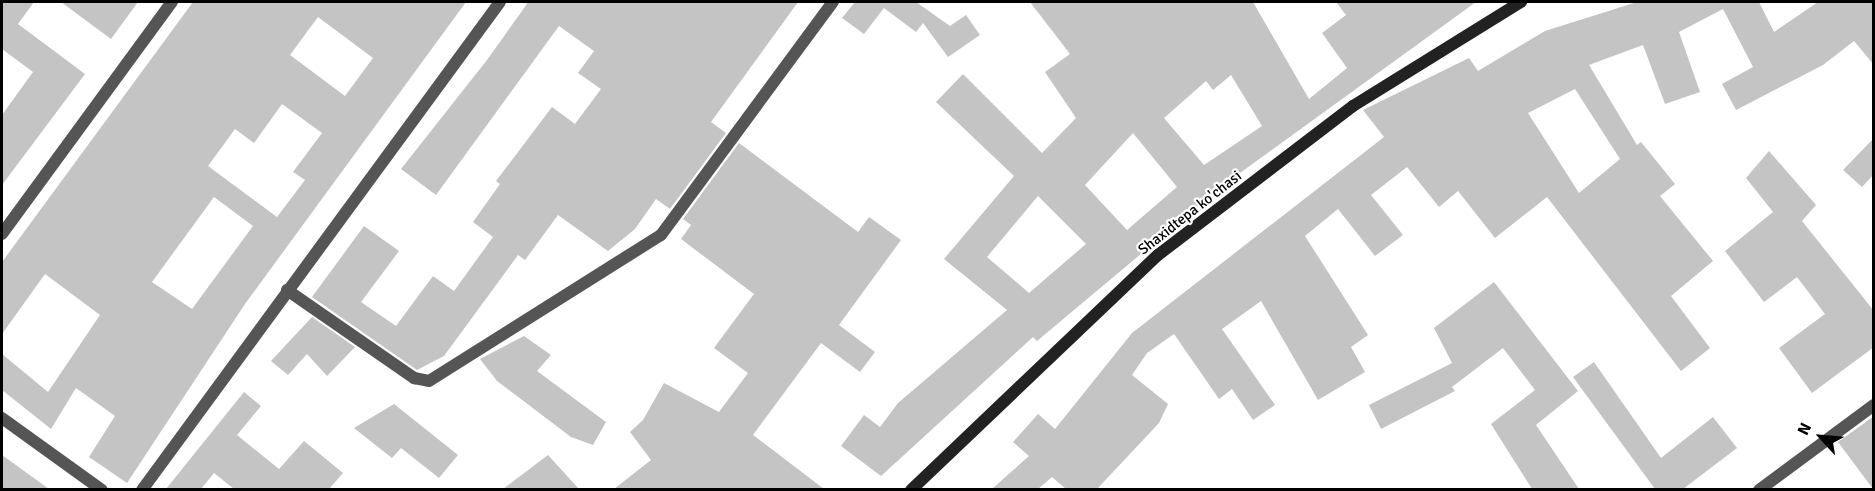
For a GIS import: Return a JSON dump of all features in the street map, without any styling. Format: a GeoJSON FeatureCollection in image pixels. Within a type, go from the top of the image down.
{"type":"FeatureCollection","features":[{"type":"Feature","properties":{"kind":"street"},"geometry":{"type":"LineString","coordinates":[[2,234],[172,2]]}},
{"type":"Feature","properties":{"kind":"street"},"geometry":{"type":"LineString","coordinates":[[142,489],[500,2]]}},
{"type":"Feature","properties":{"kind":"street"},"geometry":{"type":"LineString","coordinates":[[287,290],[414,378],[429,381],[661,235],[833,2]]}},
{"type":"Feature","properties":{"kind":"street","name":"Shaxidtepa ko'chasi"},"geometry":{"type":"LineString","coordinates":[[911,489],[1158,255],[1353,106],[1521,2]]}},
{"type":"Feature","properties":{"kind":"street"},"geometry":{"type":"LineString","coordinates":[[1759,489],[1874,405]]}},
{"type":"Feature","properties":{"kind":"street"},"geometry":{"type":"LineString","coordinates":[[2,418],[102,489]]}},
{"type":"Feature","properties":{"kind":"building"},"geometry":{"type":"Polygon","coordinates":[[[2,2],[34,2],[18,24],[85,74],[2,185],[2,115],[33,72],[2,49],[2,2]]]}},
{"type":"Feature","properties":{"kind":"building"},"geometry":{"type":"Polygon","coordinates":[[[61,2],[138,2],[111,39],[61,2]]]}},
{"type":"Feature","properties":{"kind":"building"},"geometry":{"type":"Polygon","coordinates":[[[193,2],[466,2],[245,304],[127,483],[89,457],[115,416],[76,388],[51,429],[2,390],[2,354],[48,392],[100,315],[45,274],[2,334],[2,262],[193,2]],[[318,17],[290,55],[345,96],[373,58],[318,17]],[[282,104],[254,143],[235,129],[208,166],[277,217],[305,180],[293,172],[322,133],[282,104]],[[214,197],[152,282],[192,309],[253,226],[214,197]]]}},
{"type":"Feature","properties":{"kind":"building"},"geometry":{"type":"Polygon","coordinates":[[[523,2],[798,2],[711,122],[726,133],[670,209],[656,199],[635,229],[608,251],[558,215],[525,260],[518,255],[444,356],[417,370],[312,297],[364,226],[399,251],[361,302],[396,326],[433,276],[454,291],[493,237],[473,222],[500,184],[496,181],[552,107],[575,124],[601,89],[578,73],[594,51],[559,26],[436,195],[401,169],[487,60],[527,4],[523,2]]]}},
{"type":"Feature","properties":{"kind":"building"},"geometry":{"type":"Polygon","coordinates":[[[855,2],[916,2],[950,26],[966,15],[980,35],[948,57],[923,23],[916,32],[884,8],[864,34],[842,18],[855,2]]]}},
{"type":"Feature","properties":{"kind":"building"},"geometry":{"type":"Polygon","coordinates":[[[1030,2],[1253,2],[1309,99],[1347,68],[1322,33],[1346,15],[1336,2],[1476,2],[1222,186],[1037,341],[1033,337],[881,476],[841,446],[864,415],[880,427],[898,403],[1007,310],[944,259],[1014,176],[936,102],[963,74],[1042,153],[1076,118],[1045,72],[1070,54],[1030,2]],[[1231,75],[1213,90],[1206,81],[1164,118],[1204,165],[1262,126],[1231,75]],[[1133,133],[1085,185],[1127,230],[1177,187],[1133,133]],[[1038,196],[987,257],[1029,293],[1086,244],[1038,196]]]}},
{"type":"Feature","properties":{"kind":"building"},"geometry":{"type":"Polygon","coordinates":[[[1637,2],[1759,2],[1774,32],[1818,2],[1874,2],[1874,65],[1854,41],[1823,65],[1736,110],[1722,84],[1753,67],[1723,9],[1679,32],[1700,92],[1665,104],[1643,45],[1589,65],[1637,145],[1641,142],[1675,184],[1660,196],[1713,261],[1671,296],[1710,348],[1681,371],[1547,197],[1495,238],[1458,191],[1439,207],[1407,167],[1371,195],[1403,235],[1375,256],[1338,209],[1305,236],[1368,335],[1351,347],[1365,372],[1318,400],[1261,301],[1222,329],[1275,405],[1253,420],[1232,389],[1219,399],[1174,334],[1147,353],[1132,375],[1168,404],[1159,423],[1097,489],[1066,489],[1052,477],[1038,489],[992,489],[1029,456],[1013,442],[1038,414],[1055,429],[1132,333],[1384,137],[1363,110],[1469,58],[1478,71],[1545,31],[1637,2]],[[1575,89],[1528,113],[1579,193],[1620,159],[1575,89]]]}},
{"type":"Feature","properties":{"kind":"building"},"geometry":{"type":"Polygon","coordinates":[[[1874,138],[1874,174],[1862,187],[1843,170],[1874,138]]]}},
{"type":"Feature","properties":{"kind":"building"},"geometry":{"type":"Polygon","coordinates":[[[739,143],[858,232],[869,217],[901,240],[839,325],[875,352],[860,372],[821,343],[753,435],[824,489],[614,489],[651,460],[630,432],[643,420],[664,383],[719,412],[748,373],[714,348],[754,294],[681,239],[691,225],[683,219],[739,143]]]}},
{"type":"Feature","properties":{"kind":"building"},"geometry":{"type":"Polygon","coordinates":[[[1769,151],[1816,205],[1802,221],[1874,311],[1874,347],[1812,393],[1779,348],[1825,314],[1797,277],[1764,302],[1725,251],[1773,212],[1746,178],[1769,151]]]}},
{"type":"Feature","properties":{"kind":"building"},"geometry":{"type":"Polygon","coordinates":[[[1494,282],[1578,391],[1536,425],[1579,489],[1532,489],[1491,424],[1535,390],[1503,348],[1452,387],[1455,391],[1381,429],[1369,405],[1452,363],[1434,328],[1494,282]]]}},
{"type":"Feature","properties":{"kind":"building"},"geometry":{"type":"Polygon","coordinates":[[[312,317],[355,347],[327,376],[307,354],[288,375],[271,361],[312,317]]]}},
{"type":"Feature","properties":{"kind":"building"},"geometry":{"type":"Polygon","coordinates":[[[524,336],[551,355],[537,371],[606,422],[593,445],[571,437],[497,381],[480,359],[524,336]]]}},
{"type":"Feature","properties":{"kind":"building"},"geometry":{"type":"Polygon","coordinates":[[[1594,362],[1661,458],[1713,417],[1737,448],[1683,489],[1655,489],[1573,377],[1594,362]]]}},
{"type":"Feature","properties":{"kind":"building"},"geometry":{"type":"Polygon","coordinates":[[[244,392],[261,406],[237,435],[279,469],[304,441],[343,473],[329,489],[234,489],[214,473],[201,489],[166,489],[244,392]]]}},
{"type":"Feature","properties":{"kind":"building"},"geometry":{"type":"Polygon","coordinates":[[[394,404],[458,455],[439,478],[401,448],[392,458],[354,428],[394,404]]]}},
{"type":"Feature","properties":{"kind":"building"},"geometry":{"type":"Polygon","coordinates":[[[1874,416],[1874,489],[1873,489],[1838,442],[1874,416]]]}},
{"type":"Feature","properties":{"kind":"building"},"geometry":{"type":"Polygon","coordinates":[[[2,455],[49,489],[2,489],[2,455]]]}},
{"type":"Feature","properties":{"kind":"building"},"geometry":{"type":"Polygon","coordinates":[[[548,455],[579,489],[503,489],[548,455]]]}}]}
